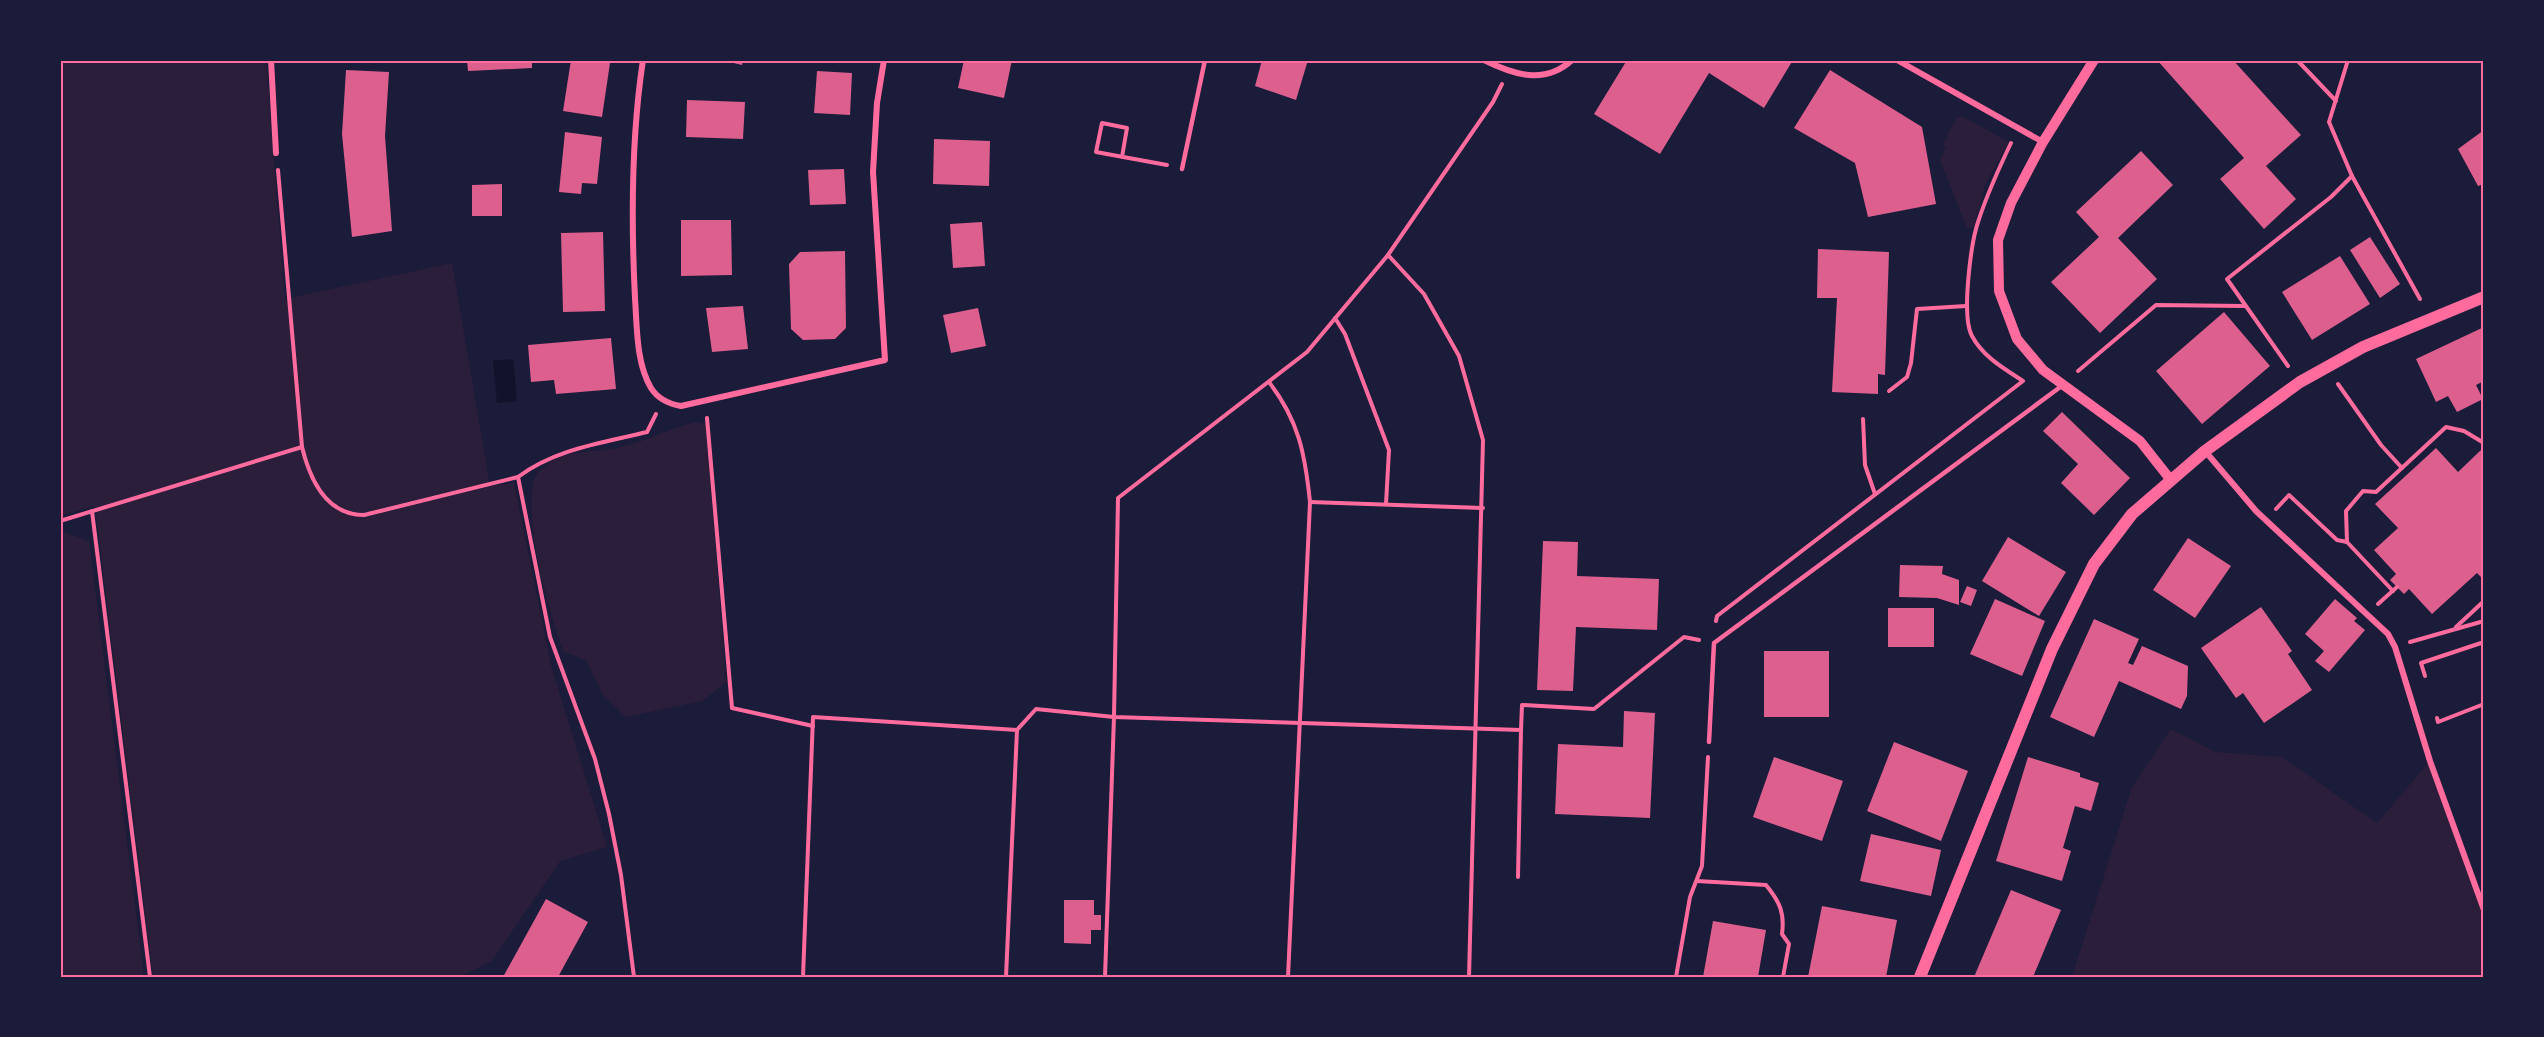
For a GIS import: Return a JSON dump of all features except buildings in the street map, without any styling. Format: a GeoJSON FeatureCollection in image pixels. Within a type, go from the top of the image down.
{"type":"FeatureCollection","features":[{"type":"Feature","properties":{"kind":"main road"},"geometry":{"type":"LineString","coordinates":[[1920,977],[2052,649],[2094,564],[2132,514],[2205,451],[2265,406],[2326,367],[2363,347],[2484,297]]}},
{"type":"Feature","properties":{"kind":"street"},"geometry":{"type":"LineString","coordinates":[[271,60],[276,153]]}},
{"type":"Feature","properties":{"kind":"street"},"geometry":{"type":"LineString","coordinates":[[643,60],[634,162],[633,249],[637,330],[647,380],[651,388],[663,400],[681,405],[706,402],[885,360],[873,172],[884,60]]}},
{"type":"Feature","properties":{"kind":"street"},"geometry":{"type":"LineString","coordinates":[[1484,60],[1508,72],[1529,76],[1548,75],[1564,68],[1572,60]]}},
{"type":"Feature","properties":{"kind":"street"},"geometry":{"type":"LineString","coordinates":[[1898,60],[2043,142]]}},
{"type":"Feature","properties":{"kind":"street"},"geometry":{"type":"LineString","coordinates":[[2094,60],[2043,142],[2011,203],[1998,240],[1999,291],[2017,339],[2043,370],[2140,441],[2170,479]]}},
{"type":"Feature","properties":{"kind":"street"},"geometry":{"type":"LineString","coordinates":[[2205,451],[2256,511],[2388,634],[2395,647],[2430,761],[2484,910]]}},
{"type":"Feature","properties":{"kind":"lane"},"geometry":{"type":"LineString","coordinates":[[1182,169],[1205,60]]}},
{"type":"Feature","properties":{"kind":"lane"},"geometry":{"type":"LineString","coordinates":[[1709,742],[1714,643],[2063,385]]}},
{"type":"Feature","properties":{"kind":"path"},"geometry":{"type":"LineString","coordinates":[[2297,60],[2336,101]]}},
{"type":"Feature","properties":{"kind":"path"},"geometry":{"type":"LineString","coordinates":[[2348,60],[2329,122],[2352,176],[2420,299]]}},
{"type":"Feature","properties":{"kind":"path"},"geometry":{"type":"LineString","coordinates":[[1105,977],[1114,717],[1118,498],[1307,352],[1388,255],[1493,102],[1508,72]]}},
{"type":"Feature","properties":{"kind":"path"},"geometry":{"type":"LineString","coordinates":[[1122,157],[1127,128],[1102,123],[1096,152],[1173,167]]}},
{"type":"Feature","properties":{"kind":"path"},"geometry":{"type":"LineString","coordinates":[[276,153],[302,447],[314,485],[326,498],[350,515],[364,515],[518,477],[554,455],[647,432],[663,400]]}},
{"type":"Feature","properties":{"kind":"path"},"geometry":{"type":"LineString","coordinates":[[2288,366],[2227,279],[2331,197],[2352,176]]}},
{"type":"Feature","properties":{"kind":"path"},"geometry":{"type":"LineString","coordinates":[[1388,255],[1424,294],[1459,356],[1483,440],[1469,977]]}},
{"type":"Feature","properties":{"kind":"path"},"geometry":{"type":"LineString","coordinates":[[2078,371],[2156,305],[2246,306]]}},
{"type":"Feature","properties":{"kind":"path"},"geometry":{"type":"LineString","coordinates":[[1888,391],[1907,377],[1911,363],[1917,309],[1966,306]]}},
{"type":"Feature","properties":{"kind":"path"},"geometry":{"type":"LineString","coordinates":[[1335,318],[1345,334],[1389,450],[1386,504]]}},
{"type":"Feature","properties":{"kind":"path"},"geometry":{"type":"LineString","coordinates":[[1269,381],[1286,403],[1305,455],[1310,502],[1288,977]]}},
{"type":"Feature","properties":{"kind":"path"},"geometry":{"type":"LineString","coordinates":[[1714,643],[1717,616],[2023,381]]}},
{"type":"Feature","properties":{"kind":"path"},"geometry":{"type":"LineString","coordinates":[[2337,383],[2381,445],[2402,468]]}},
{"type":"Feature","properties":{"kind":"path"},"geometry":{"type":"LineString","coordinates":[[706,402],[732,708],[813,726]]}},
{"type":"Feature","properties":{"kind":"path"},"geometry":{"type":"LineString","coordinates":[[1863,419],[1865,465],[1875,494]]}},
{"type":"Feature","properties":{"kind":"path"},"geometry":{"type":"LineString","coordinates":[[2347,542],[2346,511],[2363,490],[2376,492],[2446,427],[2464,431],[2484,443]]}},
{"type":"Feature","properties":{"kind":"path"},"geometry":{"type":"LineString","coordinates":[[60,521],[302,447]]}},
{"type":"Feature","properties":{"kind":"path"},"geometry":{"type":"LineString","coordinates":[[518,477],[550,637],[595,759],[609,813],[621,874],[634,977]]}},
{"type":"Feature","properties":{"kind":"path"},"geometry":{"type":"LineString","coordinates":[[2269,501],[2276,510],[2289,495],[2337,540],[2347,542],[2393,591]]}},
{"type":"Feature","properties":{"kind":"path"},"geometry":{"type":"LineString","coordinates":[[1310,502],[1483,508]]}},
{"type":"Feature","properties":{"kind":"path"},"geometry":{"type":"LineString","coordinates":[[92,511],[150,977]]}},
{"type":"Feature","properties":{"kind":"path"},"geometry":{"type":"LineString","coordinates":[[2366,615],[2397,587]]}},
{"type":"Feature","properties":{"kind":"path"},"geometry":{"type":"LineString","coordinates":[[2454,630],[2484,601]]}},
{"type":"Feature","properties":{"kind":"path"},"geometry":{"type":"LineString","coordinates":[[2395,647],[2484,621]]}},
{"type":"Feature","properties":{"kind":"path"},"geometry":{"type":"LineString","coordinates":[[1518,877],[1522,705],[1594,709],[1684,637]]}},
{"type":"Feature","properties":{"kind":"path"},"geometry":{"type":"LineString","coordinates":[[2426,682],[2421,663],[2484,642]]}},
{"type":"Feature","properties":{"kind":"path"},"geometry":{"type":"LineString","coordinates":[[2435,712],[2438,722],[2484,704]]}},
{"type":"Feature","properties":{"kind":"path"},"geometry":{"type":"LineString","coordinates":[[1006,977],[1017,730],[1036,710],[1114,717],[1521,730]]}},
{"type":"Feature","properties":{"kind":"path"},"geometry":{"type":"LineString","coordinates":[[803,977],[813,717],[1017,730]]}},
{"type":"Feature","properties":{"kind":"path"},"geometry":{"type":"LineString","coordinates":[[1676,977],[1690,897],[1702,866],[1709,742]]}},
{"type":"Feature","properties":{"kind":"path"},"geometry":{"type":"LineString","coordinates":[[1697,881],[1766,885],[1779,901],[1784,918],[1782,934],[1789,944],[1783,977]]}},
{"type":"Feature","properties":{"kind":"shaded area"},"geometry":{"type":"Polygon","coordinates":[[[60,60],[266,60],[285,299],[452,263],[490,486],[514,483],[552,669],[607,847],[560,861],[492,961],[459,977],[153,977],[95,506],[60,516],[60,60]]]}},
{"type":"Feature","properties":{"kind":"shaded area"},"geometry":{"type":"Polygon","coordinates":[[[1963,117],[2009,142],[1985,185],[1974,227],[1967,228],[1940,160],[1946,147],[1943,144],[1956,118],[1963,117]]]}},
{"type":"Feature","properties":{"kind":"shaded area"},"geometry":{"type":"Polygon","coordinates":[[[513,359],[517,401],[497,403],[493,361],[513,359]]]}},
{"type":"Feature","properties":{"kind":"shaded area"},"geometry":{"type":"Polygon","coordinates":[[[695,422],[706,424],[726,682],[702,701],[626,717],[603,695],[586,660],[564,652],[538,562],[531,510],[532,489],[537,474],[558,458],[574,453],[617,448],[695,422]]]}},
{"type":"Feature","properties":{"kind":"shaded area"},"geometry":{"type":"Polygon","coordinates":[[[60,531],[89,541],[144,977],[60,977],[60,531]]]}},
{"type":"Feature","properties":{"kind":"shaded area"},"geometry":{"type":"Polygon","coordinates":[[[2171,729],[2215,752],[2282,757],[2377,823],[2430,761],[2484,910],[2484,977],[2072,977],[2132,787],[2171,729]]]}}]}
